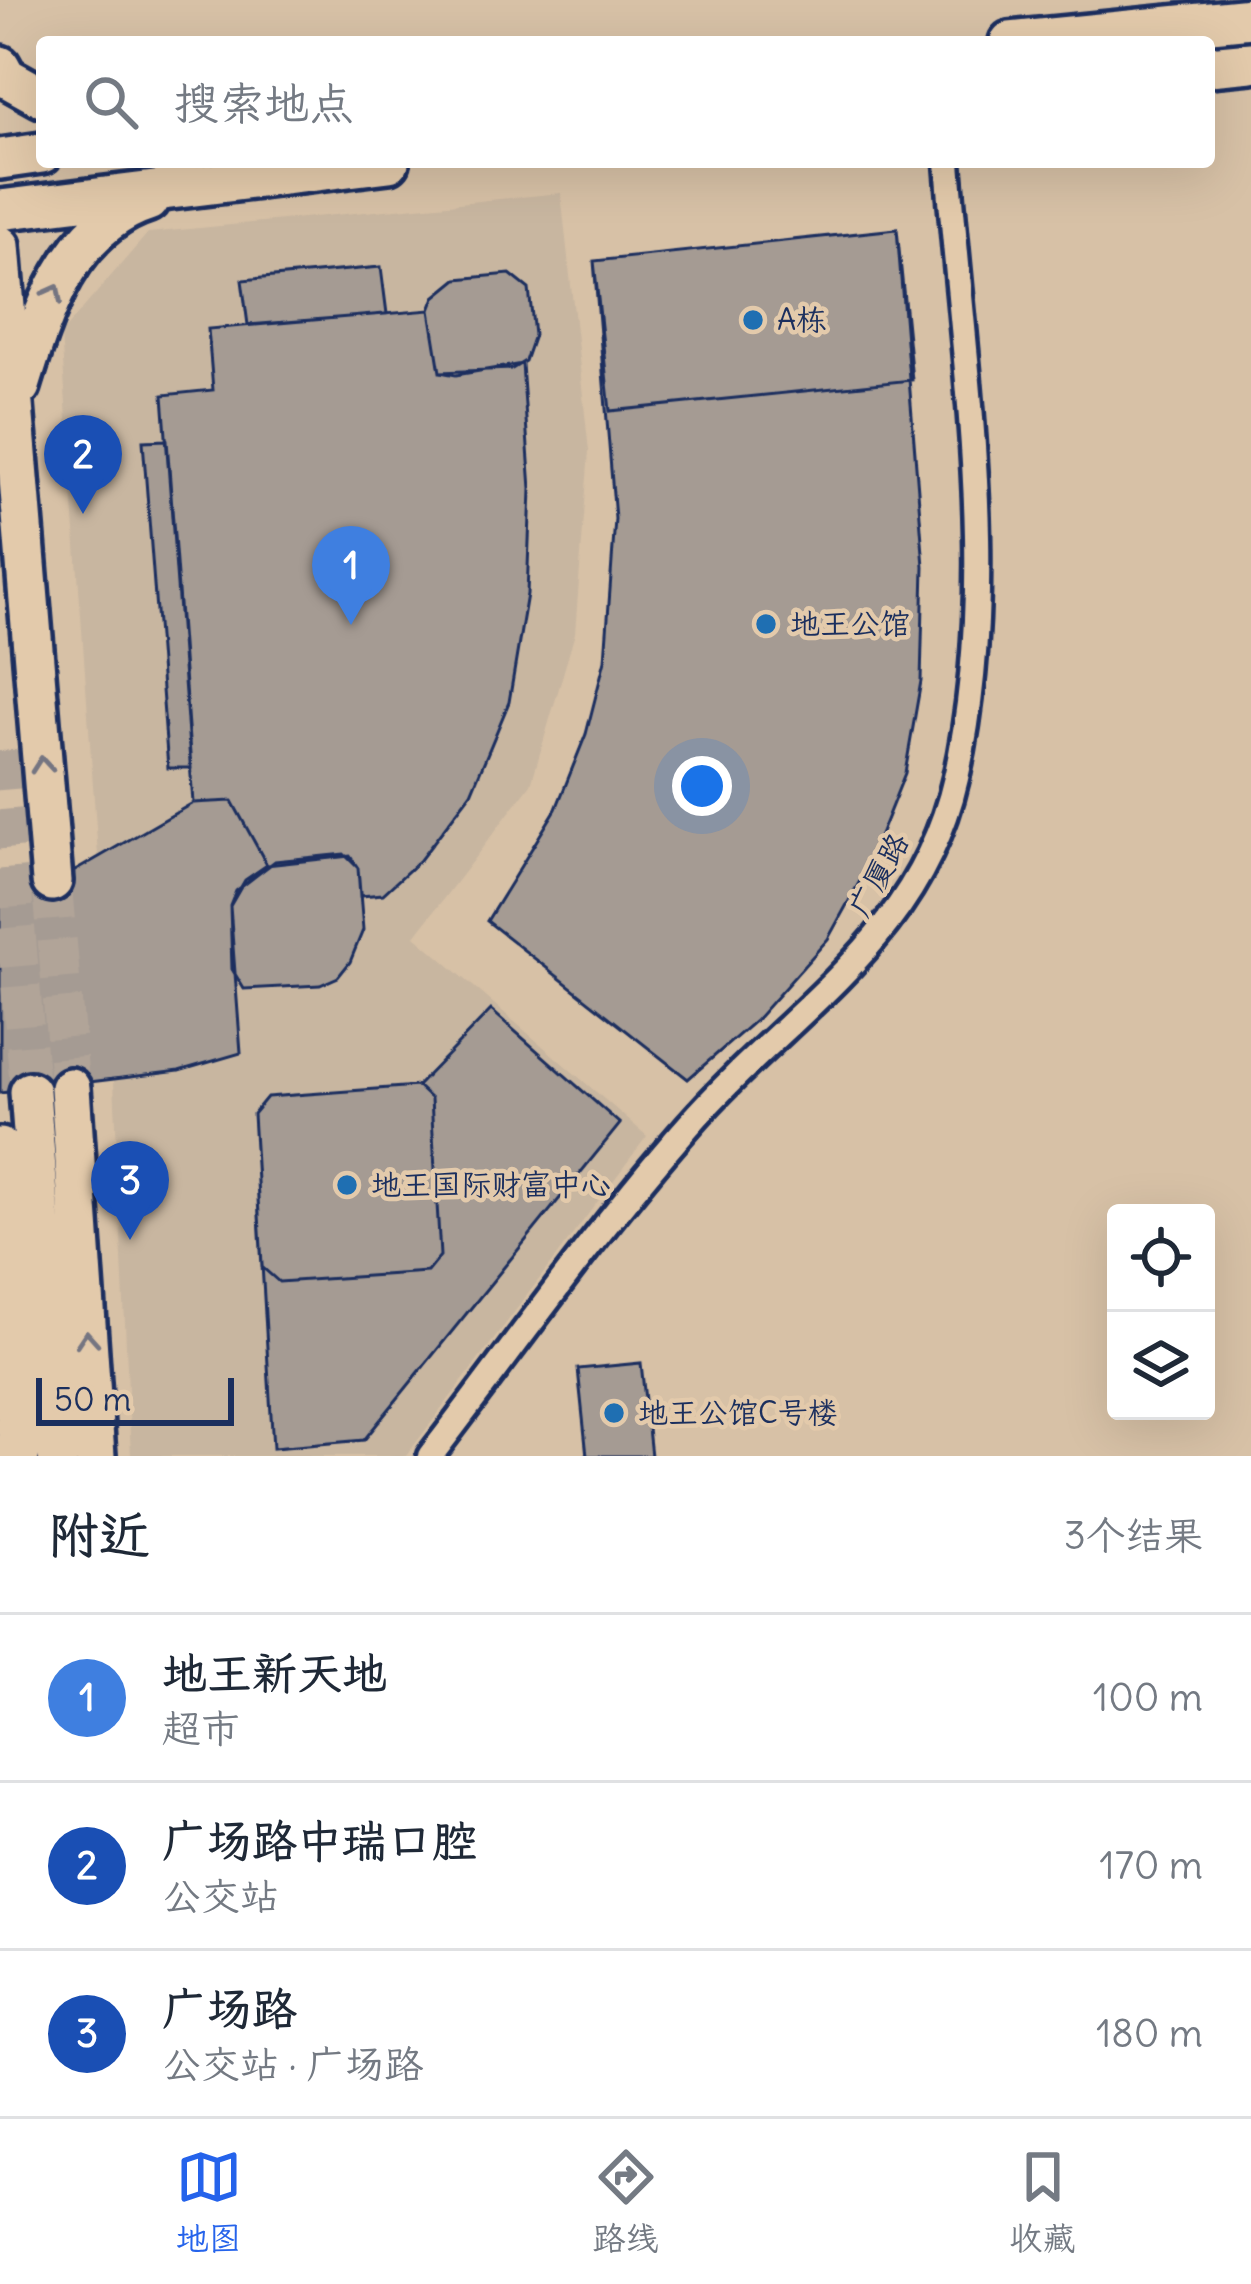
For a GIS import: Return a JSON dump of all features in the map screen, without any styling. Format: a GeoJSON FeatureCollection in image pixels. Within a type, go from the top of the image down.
{"type":"FeatureCollection","features":[{"type":"Feature","properties":{"kind":"main road"},"geometry":{"type":"LineString","coordinates":[[1068,36],[1251,17]]}},
{"type":"Feature","properties":{"kind":"main road"},"geometry":{"type":"LineString","coordinates":[[1215,65],[1251,62]]}},
{"type":"Feature","properties":{"kind":"main road"},"geometry":{"type":"LineString","coordinates":[[0,66],[6,77],[36,94]]}},
{"type":"Feature","properties":{"kind":"main road"},"geometry":{"type":"LineString","coordinates":[[0,158],[36,154]]}},
{"type":"Feature","properties":{"kind":"main road"},"geometry":{"type":"LineString","coordinates":[[0,210],[338,168]]}},
{"type":"Feature","properties":{"kind":"main road"},"geometry":{"type":"LineString","coordinates":[[15,403],[53,289],[78,254],[118,211],[198,185]]}},
{"type":"Feature","properties":{"kind":"main road"},"geometry":{"type":"LineString","coordinates":[[0,247],[52,881]]}},
{"type":"Feature","properties":{"kind":"main road"},"geometry":{"type":"LineString","coordinates":[[70,1088],[95,1456]]}},
{"type":"Feature","properties":{"kind":"main road"},"geometry":{"type":"LineString","coordinates":[[30,1092],[58,1456]]}},
{"type":"Feature","properties":{"kind":"main road"},"geometry":{"type":"LineString","coordinates":[[0,1148],[19,1456]]}},
{"type":"Feature","properties":{"kind":"street","name":"广厦路"},"geometry":{"type":"LineString","coordinates":[[430,1456],[689,1124],[880,938],[920,877],[955,781],[980,600],[948,168]]}},
{"type":"Feature","properties":{"kind":"shaded area"},"geometry":{"type":"Polygon","coordinates":[[[561,193],[589,451],[575,633],[531,784],[415,936],[647,1136],[406,1456],[131,1456],[114,1081],[61,334],[148,233],[561,193]]]}},
{"type":"Feature","properties":{"kind":"building","name":"地王公馆"},"geometry":{"type":"Polygon","coordinates":[[[897,229],[924,566],[921,681],[905,773],[866,870],[828,939],[755,1021],[688,1079],[487,921],[556,809],[586,734],[605,660],[615,519],[594,261],[897,229]]]}},
{"type":"Feature","properties":{"kind":"building","name":"A栋"},"geometry":{"type":"Polygon","coordinates":[[[897,229],[912,380],[610,411],[594,261],[897,229]]]}},
{"type":"Feature","properties":{"kind":"building"},"geometry":{"type":"Polygon","coordinates":[[[381,267],[387,314],[248,325],[242,280],[381,267]]]}},
{"type":"Feature","properties":{"kind":"building"},"geometry":{"type":"Polygon","coordinates":[[[510,274],[529,289],[534,335],[525,361],[512,369],[440,372],[430,310],[435,297],[457,279],[510,274]]]}},
{"type":"Feature","properties":{"kind":"building"},"geometry":{"type":"Polygon","coordinates":[[[430,310],[440,372],[456,375],[522,364],[531,489],[527,594],[509,702],[471,793],[420,860],[383,894],[360,896],[358,868],[350,856],[267,865],[232,801],[193,803],[163,395],[213,390],[208,329],[430,310]]]}},
{"type":"Feature","properties":{"kind":"building"},"geometry":{"type":"Polygon","coordinates":[[[167,440],[191,768],[168,768],[143,441],[167,440]]]}},
{"type":"Feature","properties":{"kind":"building"},"geometry":{"type":"Polygon","coordinates":[[[232,801],[267,865],[245,880],[230,906],[241,1053],[179,1071],[0,1093],[0,898],[75,871],[193,803],[232,801]]]}},
{"type":"Feature","properties":{"kind":"building"},"geometry":{"type":"Polygon","coordinates":[[[344,854],[358,868],[363,930],[350,962],[338,977],[320,985],[244,989],[232,969],[230,906],[236,891],[275,861],[344,854]]]}},
{"type":"Feature","properties":{"kind":"building"},"geometry":{"type":"Polygon","coordinates":[[[491,1010],[620,1124],[364,1440],[273,1448],[253,1114],[267,1097],[417,1086],[491,1010]]]}},
{"type":"Feature","properties":{"kind":"building","name":"地王国际财富中心"},"geometry":{"type":"Polygon","coordinates":[[[417,1086],[431,1099],[440,1256],[427,1272],[279,1282],[262,1267],[253,1114],[267,1097],[417,1086]]]}},
{"type":"Feature","properties":{"kind":"building","name":"地王公馆C号楼"},"geometry":{"type":"Polygon","coordinates":[[[641,1363],[651,1456],[587,1456],[578,1369],[641,1363]]]}},
{"type":"Feature","properties":{"kind":"tunnel"},"geometry":{"type":"LineString","coordinates":[[0,751],[30,1092]]}},
{"type":"Feature","properties":{"kind":"tunnel"},"geometry":{"type":"LineString","coordinates":[[52,881],[70,1088]]}},
{"type":"Feature","properties":{"kind":"place","name":"A栋"},"geometry":{"type":"Point","coordinates":[753,320]}},
{"type":"Feature","properties":{"kind":"place","name":"广场路中瑞口腔"},"geometry":{"type":"Point","coordinates":[83,514]}},
{"type":"Feature","properties":{"kind":"place","name":"地王公馆"},"geometry":{"type":"Point","coordinates":[766,624]}},
{"type":"Feature","properties":{"kind":"place","name":"地王新天地"},"geometry":{"type":"Point","coordinates":[351,625]}},
{"type":"Feature","properties":{"kind":"place","name":"地王国际财富中心"},"geometry":{"type":"Point","coordinates":[347,1185]}},
{"type":"Feature","properties":{"kind":"place","name":"广场路"},"geometry":{"type":"Point","coordinates":[130,1240]}},
{"type":"Feature","properties":{"kind":"place","name":"地王公馆C号楼"},"geometry":{"type":"Point","coordinates":[614,1413]}}]}
